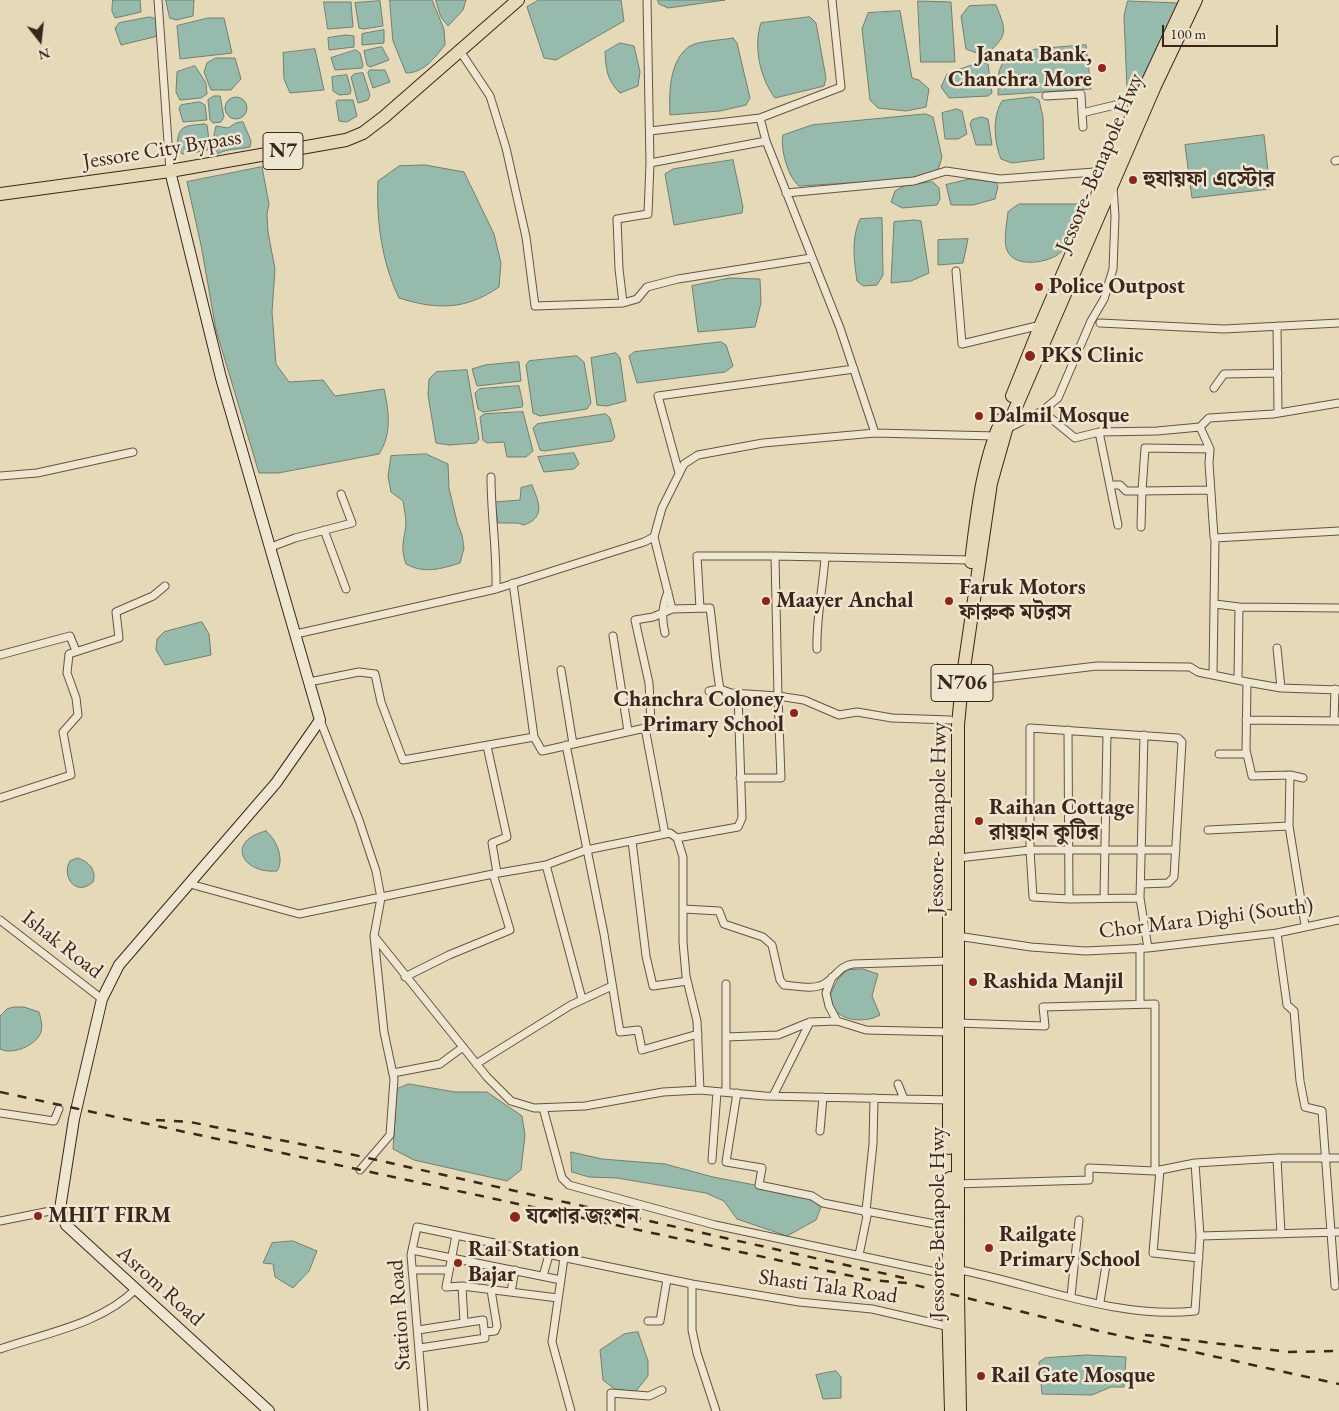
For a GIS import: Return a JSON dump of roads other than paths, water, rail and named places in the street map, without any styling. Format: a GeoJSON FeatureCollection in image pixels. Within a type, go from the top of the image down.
{"type":"FeatureCollection","features":[{"type":"Feature","properties":{"kind":"highway","name":"Jessore City Bypass"},"geometry":{"type":"LineString","coordinates":[[0,194],[170,171],[346,140],[363,133],[518,0]]}},
{"type":"Feature","properties":{"kind":"highway","name":"Jessore- Benapole Hwy"},"geometry":{"type":"LineString","coordinates":[[960,1411],[953,1327],[953,1028],[957,936],[958,734],[962,682],[991,483],[1006,430],[1111,177],[1157,58],[1186,0]]}},
{"type":"Feature","properties":{"kind":"highway","name":"Jessore- Benapole Hwy"},"geometry":{"type":"LineString","coordinates":[[953,1028],[948,961],[950,720],[981,490],[994,437],[1041,324],[1196,0]]}},
{"type":"Feature","properties":{"kind":"highway","name":"Jessore- Benapole Hwy"},"geometry":{"type":"LineString","coordinates":[[953,1272],[948,1304],[953,1327]]}},
{"type":"Feature","properties":{"kind":"highway","name":"N706"},"geometry":{"type":"LineString","coordinates":[[951,1411],[953,1327]]}},
{"type":"Feature","properties":{"kind":"street"},"geometry":{"type":"LineString","coordinates":[[158,0],[170,171],[221,378],[320,720],[359,820],[376,871],[380,898],[374,936],[384,1032],[393,1073],[390,1134],[360,1170]]}},
{"type":"Feature","properties":{"kind":"street"},"geometry":{"type":"LineString","coordinates":[[623,303],[619,269],[617,219],[648,214],[650,131],[647,0]]}},
{"type":"Feature","properties":{"kind":"street"},"geometry":{"type":"LineString","coordinates":[[650,131],[760,118],[842,87],[832,0]]}},
{"type":"Feature","properties":{"kind":"street"},"geometry":{"type":"LineString","coordinates":[[460,51],[490,96],[506,148],[526,237],[536,306],[623,303],[637,298],[647,287],[678,279],[811,258]]}},
{"type":"Feature","properties":{"kind":"street"},"geometry":{"type":"LineString","coordinates":[[1046,96],[1081,94],[1083,127]]}},
{"type":"Feature","properties":{"kind":"street"},"geometry":{"type":"LineString","coordinates":[[1082,113],[1115,105]]}},
{"type":"Feature","properties":{"kind":"street"},"geometry":{"type":"LineString","coordinates":[[760,118],[766,141],[840,328],[875,433]]}},
{"type":"Feature","properties":{"kind":"street"},"geometry":{"type":"LineString","coordinates":[[650,163],[766,141]]}},
{"type":"Feature","properties":{"kind":"street"},"geometry":{"type":"LineString","coordinates":[[672,610],[654,537],[662,508],[684,464],[698,455],[763,443],[875,433],[970,434],[994,437],[1042,411],[1058,398],[1087,329],[1104,299],[1113,269],[1115,216],[1111,177],[1000,179],[946,171],[914,181],[786,193]]}},
{"type":"Feature","properties":{"kind":"street"},"geometry":{"type":"LineString","coordinates":[[956,271],[962,344],[1041,324]]}},
{"type":"Feature","properties":{"kind":"street"},"geometry":{"type":"LineString","coordinates":[[1100,323],[1224,329],[1339,323]]}},
{"type":"Feature","properties":{"kind":"street"},"geometry":{"type":"LineString","coordinates":[[1277,326],[1278,413]]}},
{"type":"Feature","properties":{"kind":"street"},"geometry":{"type":"LineString","coordinates":[[679,473],[658,396],[854,369]]}},
{"type":"Feature","properties":{"kind":"street"},"geometry":{"type":"LineString","coordinates":[[1214,388],[1224,374],[1278,373]]}},
{"type":"Feature","properties":{"kind":"street"},"geometry":{"type":"LineString","coordinates":[[1042,411],[1075,438],[1099,432],[1157,431],[1200,427],[1209,418],[1278,413],[1339,403]]}},
{"type":"Feature","properties":{"kind":"street"},"geometry":{"type":"LineString","coordinates":[[1200,427],[1210,449],[1210,490],[1214,537]]}},
{"type":"Feature","properties":{"kind":"street"},"geometry":{"type":"LineString","coordinates":[[1099,432],[1118,525]]}},
{"type":"Feature","properties":{"kind":"street"},"geometry":{"type":"LineString","coordinates":[[1141,527],[1145,448],[1210,449]]}},
{"type":"Feature","properties":{"kind":"street"},"geometry":{"type":"LineString","coordinates":[[0,476],[37,473],[133,452]]}},
{"type":"Feature","properties":{"kind":"street"},"geometry":{"type":"LineString","coordinates":[[491,477],[491,504],[497,559],[496,589]]}},
{"type":"Feature","properties":{"kind":"street"},"geometry":{"type":"LineString","coordinates":[[1110,485],[1120,485],[1126,491],[1142,492],[1210,490]]}},
{"type":"Feature","properties":{"kind":"street"},"geometry":{"type":"LineString","coordinates":[[271,547],[352,523],[341,494]]}},
{"type":"Feature","properties":{"kind":"street"},"geometry":{"type":"LineString","coordinates":[[324,530],[346,589]]}},
{"type":"Feature","properties":{"kind":"street"},"geometry":{"type":"LineString","coordinates":[[1213,674],[1215,538],[1339,531]]}},
{"type":"Feature","properties":{"kind":"street"},"geometry":{"type":"LineString","coordinates":[[296,634],[496,589],[654,537]]}},
{"type":"Feature","properties":{"kind":"street"},"geometry":{"type":"LineString","coordinates":[[700,608],[697,556],[971,560]]}},
{"type":"Feature","properties":{"kind":"street"},"geometry":{"type":"LineString","coordinates":[[740,778],[782,778],[775,556]]}},
{"type":"Feature","properties":{"kind":"street"},"geometry":{"type":"LineString","coordinates":[[817,649],[816,627],[822,604],[825,557]]}},
{"type":"Feature","properties":{"kind":"street"},"geometry":{"type":"LineString","coordinates":[[513,583],[534,737],[542,751],[645,728],[651,723],[649,683],[635,620],[653,617],[672,610],[710,608],[715,645],[714,660],[720,689]]}},
{"type":"Feature","properties":{"kind":"street"},"geometry":{"type":"LineString","coordinates":[[0,798],[71,775],[63,732],[78,715],[76,698],[67,673],[69,654],[119,638],[116,612],[153,596],[164,586]]}},
{"type":"Feature","properties":{"kind":"street"},"geometry":{"type":"LineString","coordinates":[[665,632],[662,622],[663,604],[668,592]]}},
{"type":"Feature","properties":{"kind":"street"},"geometry":{"type":"LineString","coordinates":[[1214,604],[1239,607],[1339,608]]}},
{"type":"Feature","properties":{"kind":"street"},"geometry":{"type":"LineString","coordinates":[[1238,679],[1239,607]]}},
{"type":"Feature","properties":{"kind":"street"},"geometry":{"type":"LineString","coordinates":[[0,655],[70,636],[76,651]]}},
{"type":"Feature","properties":{"kind":"street"},"geometry":{"type":"LineString","coordinates":[[614,636],[628,731]]}},
{"type":"Feature","properties":{"kind":"street"},"geometry":{"type":"LineString","coordinates":[[1277,648],[1281,688]]}},
{"type":"Feature","properties":{"kind":"street"},"geometry":{"type":"LineString","coordinates":[[962,682],[1097,666],[1190,668],[1198,672],[1281,688],[1337,689],[1336,721],[1246,720]]}},
{"type":"Feature","properties":{"kind":"street"},"geometry":{"type":"LineString","coordinates":[[561,670],[586,850],[604,934],[620,1032],[638,1030],[642,1050],[698,1034]]}},
{"type":"Feature","properties":{"kind":"street"},"geometry":{"type":"LineString","coordinates":[[309,682],[359,672],[375,674],[381,702],[403,760],[534,737]]}},
{"type":"Feature","properties":{"kind":"street"},"geometry":{"type":"LineString","coordinates":[[1247,682],[1247,754],[1252,776],[1290,775],[1304,778]]}},
{"type":"Feature","properties":{"kind":"street"},"geometry":{"type":"LineString","coordinates":[[709,691],[720,689],[738,694],[778,696],[804,700],[839,716],[857,712],[892,718],[950,720]]}},
{"type":"Feature","properties":{"kind":"street"},"geometry":{"type":"LineString","coordinates":[[677,838],[738,827],[742,818],[738,694]]}},
{"type":"Feature","properties":{"kind":"street"},"geometry":{"type":"LineString","coordinates":[[0,1221],[60,1209],[75,1114],[102,999],[120,965],[276,783],[320,720]]}},
{"type":"Feature","properties":{"kind":"street"},"geometry":{"type":"LineString","coordinates":[[645,728],[665,834]]}},
{"type":"Feature","properties":{"kind":"street"},"geometry":{"type":"LineString","coordinates":[[1140,898],[1069,899],[1033,897],[1030,850],[1030,731],[1034,728],[1181,739],[1176,850],[1172,880],[1141,884]]}},
{"type":"Feature","properties":{"kind":"street"},"geometry":{"type":"LineString","coordinates":[[1068,730],[1069,899]]}},
{"type":"Feature","properties":{"kind":"street"},"geometry":{"type":"LineString","coordinates":[[1104,898],[1107,734]]}},
{"type":"Feature","properties":{"kind":"street"},"geometry":{"type":"LineString","coordinates":[[1144,735],[1140,898],[1148,948]]}},
{"type":"Feature","properties":{"kind":"street"},"geometry":{"type":"LineString","coordinates":[[405,977],[510,930],[495,873],[492,843],[507,837],[487,746]]}},
{"type":"Feature","properties":{"kind":"street"},"geometry":{"type":"LineString","coordinates":[[1219,754],[1247,754]]}},
{"type":"Feature","properties":{"kind":"street"},"geometry":{"type":"LineString","coordinates":[[1290,775],[1289,826],[1305,926]]}},
{"type":"Feature","properties":{"kind":"street"},"geometry":{"type":"LineString","coordinates":[[1208,830],[1289,826]]}},
{"type":"Feature","properties":{"kind":"street"},"geometry":{"type":"LineString","coordinates":[[190,884],[299,914],[495,873],[546,865],[586,850],[670,833],[677,838],[683,858],[683,942],[687,981],[698,1021],[700,1090]]}},
{"type":"Feature","properties":{"kind":"street"},"geometry":{"type":"LineString","coordinates":[[632,841],[646,956],[653,986],[687,981]]}},
{"type":"Feature","properties":{"kind":"street"},"geometry":{"type":"LineString","coordinates":[[958,858],[1030,850],[1176,850]]}},
{"type":"Feature","properties":{"kind":"street"},"geometry":{"type":"LineString","coordinates":[[546,865],[582,999]]}},
{"type":"Feature","properties":{"kind":"street"},"geometry":{"type":"LineString","coordinates":[[684,909],[719,910],[724,924],[763,937],[772,945],[780,980],[784,985],[812,987],[824,984],[844,966],[853,964],[948,961]]}},
{"type":"Feature","properties":{"kind":"street","name":"Ishak Road"},"geometry":{"type":"LineString","coordinates":[[0,920],[102,999]]}},
{"type":"Feature","properties":{"kind":"street","name":"Chor Mara Dighi (South)"},"geometry":{"type":"LineString","coordinates":[[957,936],[1031,947],[1085,951],[1148,948],[1277,933],[1339,920]]}},
{"type":"Feature","properties":{"kind":"street"},"geometry":{"type":"LineString","coordinates":[[1277,933],[1287,1005],[1294,1011],[1300,1081],[1305,1107],[1322,1112],[1335,1232],[1335,1286]]}},
{"type":"Feature","properties":{"kind":"street"},"geometry":{"type":"LineString","coordinates":[[374,936],[476,1064],[511,1101],[534,1108],[585,1106],[663,1092],[700,1090],[774,1096],[953,1100]]}},
{"type":"Feature","properties":{"kind":"street"},"geometry":{"type":"LineString","coordinates":[[1140,948],[1140,1004]]}},
{"type":"Feature","properties":{"kind":"street"},"geometry":{"type":"LineString","coordinates":[[832,976],[826,993],[829,1006],[837,1020]]}},
{"type":"Feature","properties":{"kind":"street"},"geometry":{"type":"LineString","coordinates":[[726,984],[726,1092]]}},
{"type":"Feature","properties":{"kind":"street"},"geometry":{"type":"LineString","coordinates":[[476,1064],[582,999],[612,986]]}},
{"type":"Feature","properties":{"kind":"street"},"geometry":{"type":"LineString","coordinates":[[726,1037],[778,1035],[810,1022],[837,1020],[866,1030],[1045,1026],[1043,1006],[1155,1004],[1157,1170],[1153,1253],[1199,1258]]}},
{"type":"Feature","properties":{"kind":"street"},"geometry":{"type":"LineString","coordinates":[[774,1096],[810,1022]]}},
{"type":"Feature","properties":{"kind":"street"},"geometry":{"type":"LineString","coordinates":[[393,1073],[440,1064],[463,1047]]}},
{"type":"Feature","properties":{"kind":"street"},"geometry":{"type":"LineString","coordinates":[[898,1084],[904,1099]]}},
{"type":"Feature","properties":{"kind":"street"},"geometry":{"type":"LineString","coordinates":[[712,1160],[717,1092]]}},
{"type":"Feature","properties":{"kind":"street"},"geometry":{"type":"LineString","coordinates":[[737,1093],[726,1162],[762,1168],[759,1185],[812,1196],[823,1203],[864,1211],[867,1216],[859,1255]]}},
{"type":"Feature","properties":{"kind":"street"},"geometry":{"type":"LineString","coordinates":[[820,1131],[823,1097]]}},
{"type":"Feature","properties":{"kind":"street"},"geometry":{"type":"LineString","coordinates":[[874,1098],[873,1144],[866,1211],[954,1227]]}},
{"type":"Feature","properties":{"kind":"street"},"geometry":{"type":"LineString","coordinates":[[543,1108],[562,1178],[569,1185],[715,1225],[859,1255],[1170,1314],[1195,1311],[1200,1236],[1195,1163]]}},
{"type":"Feature","properties":{"kind":"street"},"geometry":{"type":"LineString","coordinates":[[0,1113],[54,1121],[59,1109]]}},
{"type":"Feature","properties":{"kind":"street"},"geometry":{"type":"LineString","coordinates":[[1277,1158],[1281,1234]]}},
{"type":"Feature","properties":{"kind":"street"},"geometry":{"type":"LineString","coordinates":[[954,1184],[1089,1180],[1089,1168],[1157,1170],[1195,1163],[1277,1158],[1339,1158]]}},
{"type":"Feature","properties":{"kind":"street","name":"Asrom Road"},"geometry":{"type":"LineString","coordinates":[[60,1209],[66,1225],[269,1411]]}},
{"type":"Feature","properties":{"kind":"street"},"geometry":{"type":"LineString","coordinates":[[1071,1296],[1080,1220]]}},
{"type":"Feature","properties":{"kind":"street","name":"Station Road"},"geometry":{"type":"LineString","coordinates":[[424,1411],[412,1270],[412,1250],[418,1227],[692,1284]]}},
{"type":"Feature","properties":{"kind":"street"},"geometry":{"type":"LineString","coordinates":[[1200,1236],[1335,1232]]}},
{"type":"Feature","properties":{"kind":"street"},"geometry":{"type":"LineString","coordinates":[[456,1235],[446,1287],[462,1286],[558,1298]]}},
{"type":"Feature","properties":{"kind":"street"},"geometry":{"type":"LineString","coordinates":[[412,1250],[561,1280]]}},
{"type":"Feature","properties":{"kind":"street"},"geometry":{"type":"LineString","coordinates":[[543,1276],[549,1255]]}},
{"type":"Feature","properties":{"kind":"street"},"geometry":{"type":"LineString","coordinates":[[564,1258],[552,1342],[571,1411]]}},
{"type":"Feature","properties":{"kind":"street"},"geometry":{"type":"LineString","coordinates":[[1100,1302],[1106,1265]]}},
{"type":"Feature","properties":{"kind":"street"},"geometry":{"type":"LineString","coordinates":[[412,1270],[449,1270]]}},
{"type":"Feature","properties":{"kind":"street"},"geometry":{"type":"LineString","coordinates":[[511,1292],[515,1270]]}},
{"type":"Feature","properties":{"kind":"street"},"geometry":{"type":"LineString","coordinates":[[648,1321],[660,1321],[667,1279]]}},
{"type":"Feature","properties":{"kind":"street"},"geometry":{"type":"LineString","coordinates":[[692,1284],[692,1330],[716,1411]]}},
{"type":"Feature","properties":{"kind":"street","name":"Shasti Tala Road"},"geometry":{"type":"LineString","coordinates":[[692,1284],[799,1302],[872,1309],[953,1327]]}},
{"type":"Feature","properties":{"kind":"street"},"geometry":{"type":"LineString","coordinates":[[462,1286],[464,1323]]}},
{"type":"Feature","properties":{"kind":"street"},"geometry":{"type":"LineString","coordinates":[[0,1349],[79,1323],[121,1304],[136,1289]]}},
{"type":"Feature","properties":{"kind":"street"},"geometry":{"type":"LineString","coordinates":[[485,1332],[495,1331],[497,1326],[491,1290]]}},
{"type":"Feature","properties":{"kind":"street"},"geometry":{"type":"LineString","coordinates":[[418,1330],[483,1320],[485,1332],[485,1338],[420,1348]]}},
{"type":"Feature","properties":{"kind":"street"},"geometry":{"type":"LineString","coordinates":[[611,1411],[611,1393],[650,1396],[662,1390]]}},
{"type":"Feature","properties":{"kind":"railway"},"geometry":{"type":"LineString","coordinates":[[0,1092],[870,1280],[907,1283],[1099,1331],[1339,1384]]}},
{"type":"Feature","properties":{"kind":"railway"},"geometry":{"type":"LineString","coordinates":[[156,1120],[190,1122],[350,1154],[904,1278]]}},
{"type":"Feature","properties":{"kind":"railway"},"geometry":{"type":"LineString","coordinates":[[1145,1335],[1289,1352],[1339,1351]]}},
{"type":"Feature","properties":{"kind":"place","name":"Janata Bank, Chanchra More"},"geometry":{"type":"Point","coordinates":[1102,68]}},
{"type":"Feature","properties":{"kind":"place","name":"হুযায়ফা এস্টোর"},"geometry":{"type":"Point","coordinates":[1133,180]}},
{"type":"Feature","properties":{"kind":"place","name":"Police Outpost"},"geometry":{"type":"Point","coordinates":[1039,287]}},
{"type":"Feature","properties":{"kind":"place","name":"PKS Clinic"},"geometry":{"type":"Point","coordinates":[1030,356]}},
{"type":"Feature","properties":{"kind":"place","name":"Dalmil Mosque"},"geometry":{"type":"Point","coordinates":[979,416]}},
{"type":"Feature","properties":{"kind":"place","name":"Maayer Anchal"},"geometry":{"type":"Point","coordinates":[766,601]}},
{"type":"Feature","properties":{"kind":"place","name":"Faruk Motors ফারুক মটরস"},"geometry":{"type":"Point","coordinates":[949,601]}},
{"type":"Feature","properties":{"kind":"place","name":"Chanchra Coloney Primary School"},"geometry":{"type":"Point","coordinates":[794,713]}},
{"type":"Feature","properties":{"kind":"place","name":"Raihan Cottage রায়হান কুটির"},"geometry":{"type":"Point","coordinates":[979,821]}},
{"type":"Feature","properties":{"kind":"place","name":"Rashida Manjil"},"geometry":{"type":"Point","coordinates":[973,982]}},
{"type":"Feature","properties":{"kind":"place","name":"MHIT FIRM"},"geometry":{"type":"Point","coordinates":[38,1216]}},
{"type":"Feature","properties":{"kind":"place","name":"যশোর জংশন"},"geometry":{"type":"Point","coordinates":[515,1217]}},
{"type":"Feature","properties":{"kind":"place","name":"Railgate Primary School"},"geometry":{"type":"Point","coordinates":[989,1248]}},
{"type":"Feature","properties":{"kind":"place","name":"Rail Station Bajar"},"geometry":{"type":"Point","coordinates":[458,1263]}},
{"type":"Feature","properties":{"kind":"place","name":"Rail Gate Mosque"},"geometry":{"type":"Point","coordinates":[981,1376]}}]}
